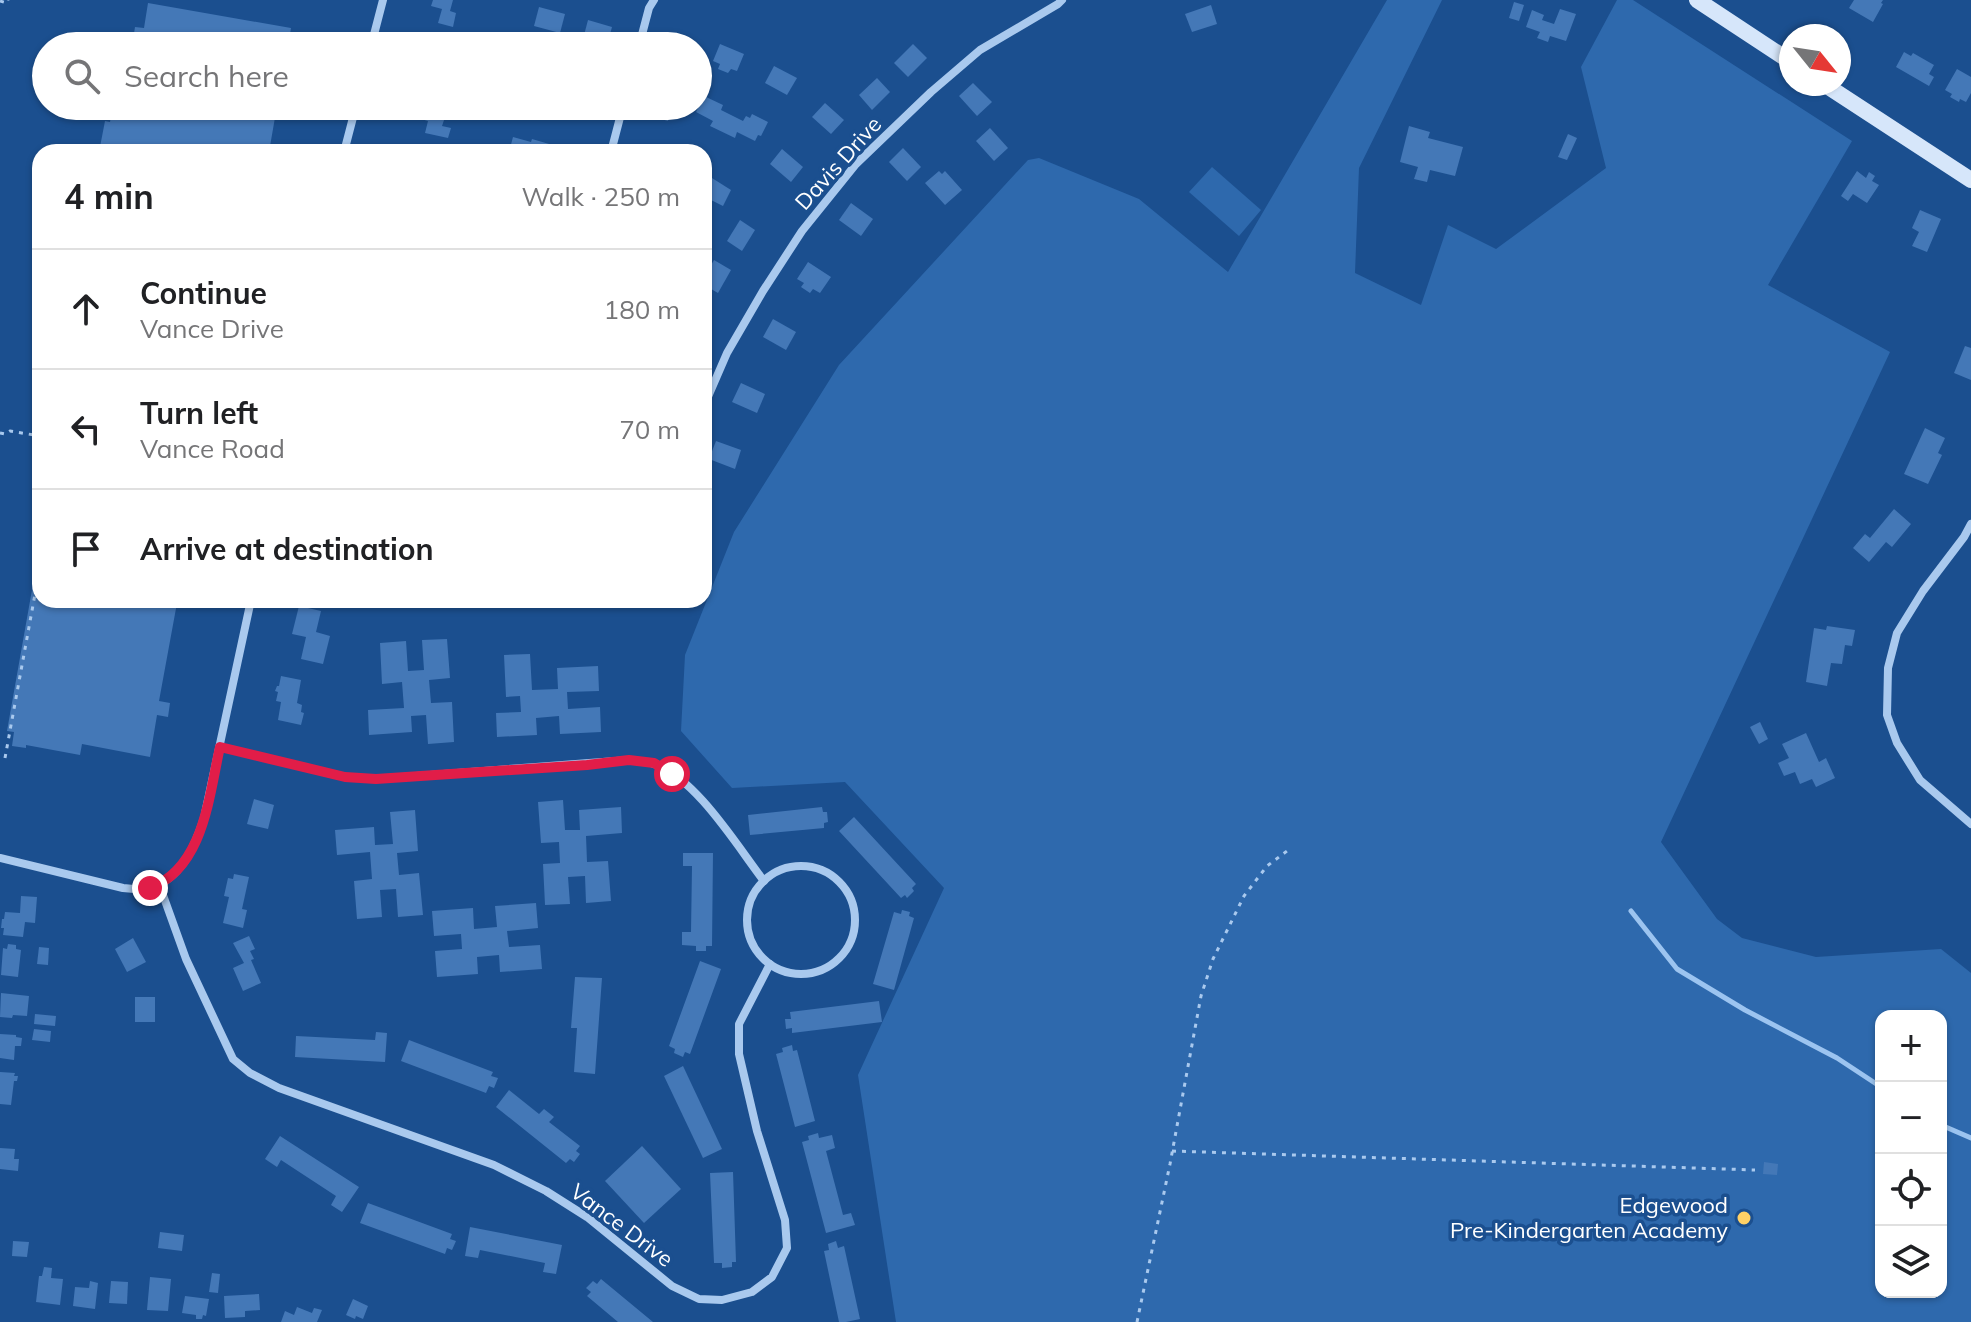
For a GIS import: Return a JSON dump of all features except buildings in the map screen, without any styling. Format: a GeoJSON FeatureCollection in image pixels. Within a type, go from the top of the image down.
{"type":"FeatureCollection","features":[{"type":"Feature","properties":{"kind":"main road"},"geometry":{"type":"LineString","coordinates":[[1697,0],[1779,54]]}},
{"type":"Feature","properties":{"kind":"main road"},"geometry":{"type":"LineString","coordinates":[[1842,96],[1971,180]]}},
{"type":"Feature","properties":{"kind":"street"},"geometry":{"type":"LineString","coordinates":[[375,32],[383,0]]}},
{"type":"Feature","properties":{"kind":"street"},"geometry":{"type":"LineString","coordinates":[[643,32],[654,0]]}},
{"type":"Feature","properties":{"kind":"street","name":"Davis Drive"},"geometry":{"type":"LineString","coordinates":[[712,388],[727,353],[763,291],[802,231],[856,164],[980,50],[1062,0]]}},
{"type":"Feature","properties":{"kind":"street"},"geometry":{"type":"LineString","coordinates":[[346,144],[352,120]]}},
{"type":"Feature","properties":{"kind":"street"},"geometry":{"type":"LineString","coordinates":[[613,144],[619,120]]}},
{"type":"Feature","properties":{"kind":"street"},"geometry":{"type":"LineString","coordinates":[[1971,524],[1897,633],[1888,668],[1887,715],[1897,743],[1920,780],[1971,824]]}},
{"type":"Feature","properties":{"kind":"street"},"geometry":{"type":"LineString","coordinates":[[0,858],[123,888],[141,889],[159,884],[175,872],[192,850],[204,818],[249,608]]}},
{"type":"Feature","properties":{"kind":"street"},"geometry":{"type":"LineString","coordinates":[[220,747],[345,777],[376,779],[629,760],[654,763],[703,798],[764,881]]}},
{"type":"Feature","properties":{"kind":"street"},"geometry":{"type":"LineString","coordinates":[[793,866],[809,866],[825,871],[839,881],[850,895],[855,911],[855,929],[850,946],[839,960],[824,970],[807,974],[789,973],[770,964],[759,953],[747,924],[748,908],[754,893],[764,881],[777,871],[793,866]]}},
{"type":"Feature","properties":{"kind":"street","name":"Vance Drive"},"geometry":{"type":"LineString","coordinates":[[159,884],[186,959],[222,1039],[233,1059],[250,1073],[279,1088],[494,1165],[546,1191],[587,1217],[672,1286],[699,1299],[722,1300],[752,1292],[772,1277],[787,1248],[785,1220],[757,1131],[739,1054],[739,1024],[770,964]]}},
{"type":"Feature","properties":{"kind":"path"},"geometry":{"type":"LineString","coordinates":[[0,1],[7,3],[8,0]]}},
{"type":"Feature","properties":{"kind":"path"},"geometry":{"type":"LineString","coordinates":[[0,433],[10,431],[32,435]]}},
{"type":"Feature","properties":{"kind":"path"},"geometry":{"type":"LineString","coordinates":[[5,758],[32,608]]}},
{"type":"Feature","properties":{"kind":"path"},"geometry":{"type":"LineString","coordinates":[[1137,1322],[1201,996],[1213,959],[1244,896],[1267,866],[1291,848]]}},
{"type":"Feature","properties":{"kind":"path"},"geometry":{"type":"LineString","coordinates":[[1172,1151],[1755,1170]]}},
{"type":"Feature","properties":{"kind":"shaded area"},"geometry":{"type":"Polygon","coordinates":[[[1387,0],[1442,0],[1359,168],[1355,273],[1421,305],[1448,225],[1496,249],[1606,168],[1581,67],[1617,0],[1633,0],[1852,141],[1768,285],[1890,352],[1661,842],[1717,919],[1742,938],[1816,957],[1941,949],[1971,973],[1971,1322],[896,1322],[858,1075],[944,888],[845,782],[732,788],[681,731],[685,655],[704,608],[712,608],[712,587],[734,532],[839,365],[1028,160],[1039,158],[1139,199],[1228,272],[1387,0]]]}},
{"type":"Feature","properties":{"kind":"shaded area"},"geometry":{"type":"Polygon","coordinates":[[[1212,167],[1261,210],[1239,236],[1189,192],[1212,167]]]}},
{"type":"Feature","properties":{"kind":"waterway"},"geometry":{"type":"LineString","coordinates":[[1631,911],[1677,969],[1745,1010],[1837,1058],[1875,1083]]}},
{"type":"Feature","properties":{"kind":"waterway"},"geometry":{"type":"LineString","coordinates":[[1947,1128],[1971,1138]]}},
{"type":"Feature","properties":{"kind":"place","name":"Edgewood Pre-Kindergarten Academy"},"geometry":{"type":"Point","coordinates":[1744,1218]}},
{"type":"Feature","properties":{"kind":"route"},"geometry":{"type":"LineString","coordinates":[[150,888],[175,872],[192,850],[204,818],[220,747],[345,777],[376,779],[629,760],[654,763],[672,774]]}}]}
